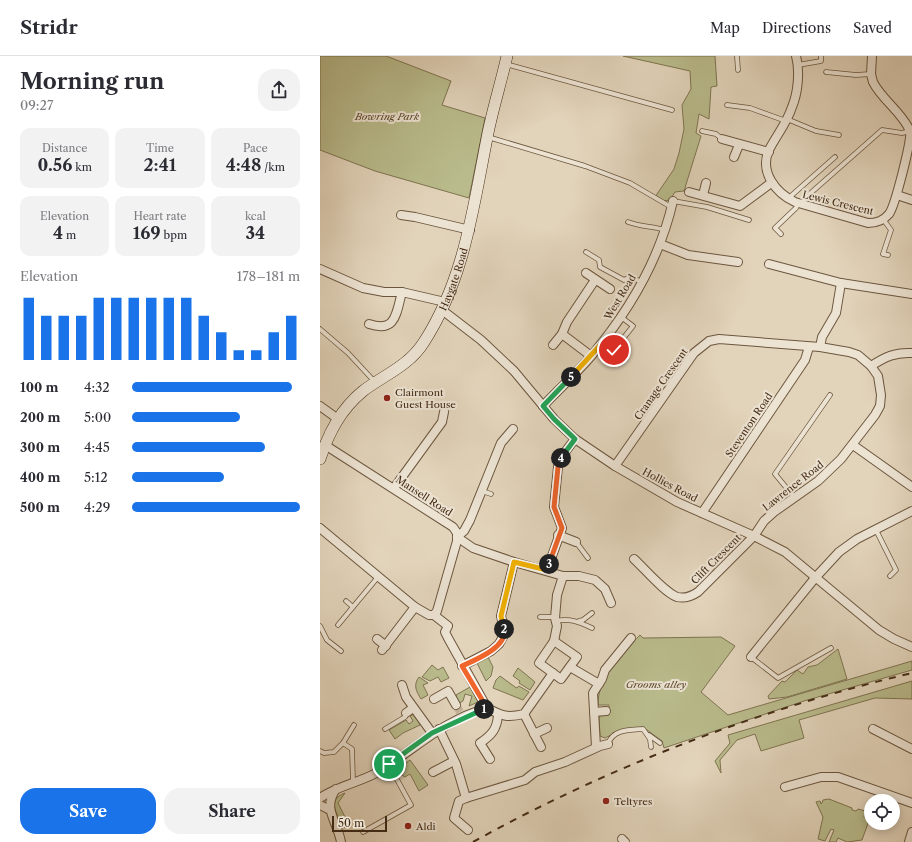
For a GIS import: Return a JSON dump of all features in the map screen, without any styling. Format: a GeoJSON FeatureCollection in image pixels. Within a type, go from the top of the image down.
{"type":"FeatureCollection","features":[{"type":"Feature","properties":{"kind":"street"},"geometry":{"type":"LineString","coordinates":[[689,192],[740,206],[771,183],[767,168],[769,152],[787,120],[795,98],[798,65],[796,56]]}},
{"type":"Feature","properties":{"kind":"street"},"geometry":{"type":"LineString","coordinates":[[872,56],[871,74],[875,86],[906,123],[910,131]]}},
{"type":"Feature","properties":{"kind":"street","name":"Haygate Road"},"geometry":{"type":"LineString","coordinates":[[320,459],[338,419],[349,404],[376,382],[408,361],[418,351],[443,306],[460,266],[470,230],[487,137],[506,60]]}},
{"type":"Feature","properties":{"kind":"street","name":"Lewis Crescent"},"geometry":{"type":"LineString","coordinates":[[771,183],[789,200],[868,223],[876,223],[890,212],[897,195],[911,136],[910,131]]}},
{"type":"Feature","properties":{"kind":"street"},"geometry":{"type":"LineString","coordinates":[[722,139],[739,145],[769,152]]}},
{"type":"Feature","properties":{"kind":"street"},"geometry":{"type":"LineString","coordinates":[[734,157],[739,145]]}},
{"type":"Feature","properties":{"kind":"street"},"geometry":{"type":"LineString","coordinates":[[703,195],[706,183]]}},
{"type":"Feature","properties":{"kind":"street"},"geometry":{"type":"LineString","coordinates":[[897,195],[912,200]]}},
{"type":"Feature","properties":{"kind":"street","name":"West Road"},"geometry":{"type":"LineString","coordinates":[[543,406],[591,356],[621,317],[642,282],[660,244],[672,204]]}},
{"type":"Feature","properties":{"kind":"street"},"geometry":{"type":"LineString","coordinates":[[401,216],[415,217],[470,230]]}},
{"type":"Feature","properties":{"kind":"street"},"geometry":{"type":"LineString","coordinates":[[660,244],[688,255],[738,262]]}},
{"type":"Feature","properties":{"kind":"street"},"geometry":{"type":"LineString","coordinates":[[769,264],[841,284],[912,294]]}},
{"type":"Feature","properties":{"kind":"street"},"geometry":{"type":"LineString","coordinates":[[320,269],[363,288],[384,292],[402,292],[443,306]]}},
{"type":"Feature","properties":{"kind":"street"},"geometry":{"type":"LineString","coordinates":[[586,273],[610,289]]}},
{"type":"Feature","properties":{"kind":"street"},"geometry":{"type":"LineString","coordinates":[[553,345],[562,334],[567,322],[595,280]]}},
{"type":"Feature","properties":{"kind":"street"},"geometry":{"type":"LineString","coordinates":[[820,347],[822,337],[836,313],[841,284]]}},
{"type":"Feature","properties":{"kind":"street"},"geometry":{"type":"LineString","coordinates":[[369,324],[382,328],[388,326],[394,319],[402,292]]}},
{"type":"Feature","properties":{"kind":"street","name":"Hollies Road"},"geometry":{"type":"LineString","coordinates":[[443,306],[452,316],[487,345],[514,371],[554,419],[575,439],[615,466],[677,502],[754,536],[785,552],[879,630],[912,647]]}},
{"type":"Feature","properties":{"kind":"street"},"geometry":{"type":"LineString","coordinates":[[562,334],[591,356]]}},
{"type":"Feature","properties":{"kind":"street","name":"Cranage Crescent"},"geometry":{"type":"LineString","coordinates":[[615,466],[694,353],[706,343],[719,339],[730,339],[809,347]]}},
{"type":"Feature","properties":{"kind":"street","name":"Lawrence Road"},"geometry":{"type":"LineString","coordinates":[[754,536],[764,521],[782,505],[827,473],[853,445],[880,406],[880,385],[878,376],[871,366],[858,355],[820,347],[809,347]]}},
{"type":"Feature","properties":{"kind":"street","name":"Steventon Road"},"geometry":{"type":"LineString","coordinates":[[702,513],[805,360],[809,347]]}},
{"type":"Feature","properties":{"kind":"street"},"geometry":{"type":"LineString","coordinates":[[871,366],[886,356],[897,352],[912,352]]}},
{"type":"Feature","properties":{"kind":"street"},"geometry":{"type":"LineString","coordinates":[[320,406],[338,419]]}},
{"type":"Feature","properties":{"kind":"street"},"geometry":{"type":"LineString","coordinates":[[394,488],[442,422],[444,412]]}},
{"type":"Feature","properties":{"kind":"street"},"geometry":{"type":"LineString","coordinates":[[434,615],[437,611],[457,535],[464,531],[501,444],[513,429]]}},
{"type":"Feature","properties":{"kind":"street"},"geometry":{"type":"LineString","coordinates":[[547,570],[558,535],[562,528],[554,507],[558,467],[562,456],[575,439]]}},
{"type":"Feature","properties":{"kind":"street","name":"Mansell Road"},"geometry":{"type":"LineString","coordinates":[[325,445],[454,527],[457,535],[473,548],[563,576],[579,576],[595,580],[605,589],[611,603]]}},
{"type":"Feature","properties":{"kind":"street"},"geometry":{"type":"LineString","coordinates":[[853,445],[912,487]]}},
{"type":"Feature","properties":{"kind":"street"},"geometry":{"type":"LineString","coordinates":[[751,657],[815,578],[839,552],[857,539],[912,511]]}},
{"type":"Feature","properties":{"kind":"street"},"geometry":{"type":"LineString","coordinates":[[320,528],[415,607],[429,615],[434,615],[448,626],[446,632],[462,666],[487,708],[498,715],[511,717],[524,714],[553,673]]}},
{"type":"Feature","properties":{"kind":"street"},"geometry":{"type":"LineString","coordinates":[[558,535],[576,542]]}},
{"type":"Feature","properties":{"kind":"street","name":"Clift Crescent"},"geometry":{"type":"LineString","coordinates":[[634,559],[672,594],[682,598],[691,596],[706,584],[754,536]]}},
{"type":"Feature","properties":{"kind":"street"},"geometry":{"type":"LineString","coordinates":[[462,666],[492,651],[499,644],[505,633],[501,616],[514,562]]}},
{"type":"Feature","properties":{"kind":"street"},"geometry":{"type":"LineString","coordinates":[[554,641],[577,658],[562,679],[539,663],[554,641],[557,626],[555,619],[557,596],[563,576]]}},
{"type":"Feature","properties":{"kind":"street"},"geometry":{"type":"LineString","coordinates":[[377,639],[384,648],[415,607]]}},
{"type":"Feature","properties":{"kind":"street"},"geometry":{"type":"LineString","coordinates":[[596,747],[593,693],[605,670],[631,638]]}},
{"type":"Feature","properties":{"kind":"street"},"geometry":{"type":"LineString","coordinates":[[570,667],[599,684]]}},
{"type":"Feature","properties":{"kind":"street"},"geometry":{"type":"LineString","coordinates":[[402,685],[410,710],[436,731],[455,763],[466,798]]}},
{"type":"Feature","properties":{"kind":"street"},"geometry":{"type":"LineString","coordinates":[[434,699],[448,691],[460,712]]}},
{"type":"Feature","properties":{"kind":"street"},"geometry":{"type":"LineString","coordinates":[[320,798],[337,788],[364,778],[389,764],[460,712],[487,708]]}},
{"type":"Feature","properties":{"kind":"street"},"geometry":{"type":"LineString","coordinates":[[594,712],[606,711]]}},
{"type":"Feature","properties":{"kind":"street"},"geometry":{"type":"LineString","coordinates":[[524,714],[540,747]]}},
{"type":"Feature","properties":{"kind":"street"},"geometry":{"type":"LineString","coordinates":[[490,759],[480,743],[494,733],[498,715]]}},
{"type":"Feature","properties":{"kind":"street"},"geometry":{"type":"LineString","coordinates":[[534,734],[548,728]]}},
{"type":"Feature","properties":{"kind":"street"},"geometry":{"type":"LineString","coordinates":[[873,728],[912,749]]}},
{"type":"Feature","properties":{"kind":"street"},"geometry":{"type":"LineString","coordinates":[[468,830],[451,817],[459,801],[525,780],[535,772],[566,762],[596,747],[608,744]]}},
{"type":"Feature","properties":{"kind":"street"},"geometry":{"type":"LineString","coordinates":[[433,772],[455,763]]}},
{"type":"Feature","properties":{"kind":"street"},"geometry":{"type":"LineString","coordinates":[[785,787],[821,777],[838,777],[912,803]]}},
{"type":"Feature","properties":{"kind":"street"},"geometry":{"type":"LineString","coordinates":[[337,788],[330,798],[330,810],[336,823],[341,842]]}},
{"type":"Feature","properties":{"kind":"street"},"geometry":{"type":"LineString","coordinates":[[320,805],[330,810]]}},
{"type":"Feature","properties":{"kind":"street"},"geometry":{"type":"LineString","coordinates":[[909,842],[912,832]]}},
{"type":"Feature","properties":{"kind":"lane"},"geometry":{"type":"LineString","coordinates":[[738,56],[738,70]]}},
{"type":"Feature","properties":{"kind":"lane"},"geometry":{"type":"LineString","coordinates":[[798,65],[821,61],[821,56]]}},
{"type":"Feature","properties":{"kind":"lane"},"geometry":{"type":"LineString","coordinates":[[506,60],[672,110]]}},
{"type":"Feature","properties":{"kind":"lane"},"geometry":{"type":"LineString","coordinates":[[826,72],[856,75],[871,74]]}},
{"type":"Feature","properties":{"kind":"lane"},"geometry":{"type":"LineString","coordinates":[[727,104],[750,108],[816,131],[839,135]]}},
{"type":"Feature","properties":{"kind":"lane"},"geometry":{"type":"LineString","coordinates":[[781,234],[775,228],[805,198],[882,130],[902,133],[910,131]]}},
{"type":"Feature","properties":{"kind":"lane"},"geometry":{"type":"LineString","coordinates":[[702,131],[716,134],[722,139]]}},
{"type":"Feature","properties":{"kind":"lane"},"geometry":{"type":"LineString","coordinates":[[487,137],[585,166],[630,184],[672,204],[707,207],[749,220]]}},
{"type":"Feature","properties":{"kind":"lane"},"geometry":{"type":"LineString","coordinates":[[789,200],[792,194],[835,157]]}},
{"type":"Feature","properties":{"kind":"lane"},"geometry":{"type":"LineString","coordinates":[[883,219],[892,230],[883,254],[888,255]]}},
{"type":"Feature","properties":{"kind":"lane"},"geometry":{"type":"LineString","coordinates":[[628,222],[641,227],[654,227],[665,230]]}},
{"type":"Feature","properties":{"kind":"lane"},"geometry":{"type":"LineString","coordinates":[[586,252],[599,260],[600,268],[624,280],[630,277],[642,282]]}},
{"type":"Feature","properties":{"kind":"lane"},"geometry":{"type":"LineString","coordinates":[[603,342],[614,350],[633,326],[621,317]]}},
{"type":"Feature","properties":{"kind":"lane"},"geometry":{"type":"LineString","coordinates":[[320,329],[348,353],[376,382]]}},
{"type":"Feature","properties":{"kind":"lane"},"geometry":{"type":"LineString","coordinates":[[794,497],[775,474],[830,395]]}},
{"type":"Feature","properties":{"kind":"lane"},"geometry":{"type":"LineString","coordinates":[[482,491],[491,494]]}},
{"type":"Feature","properties":{"kind":"lane"},"geometry":{"type":"LineString","coordinates":[[876,530],[896,570],[890,576]]}},
{"type":"Feature","properties":{"kind":"lane"},"geometry":{"type":"LineString","coordinates":[[576,542],[588,558]]}},
{"type":"Feature","properties":{"kind":"lane"},"geometry":{"type":"LineString","coordinates":[[338,625],[378,577]]}},
{"type":"Feature","properties":{"kind":"lane"},"geometry":{"type":"LineString","coordinates":[[346,601],[353,607]]}},
{"type":"Feature","properties":{"kind":"lane"},"geometry":{"type":"LineString","coordinates":[[579,622],[592,613]]}},
{"type":"Feature","properties":{"kind":"lane"},"geometry":{"type":"LineString","coordinates":[[540,617],[567,619],[579,622],[592,628]]}},
{"type":"Feature","properties":{"kind":"lane"},"geometry":{"type":"LineString","coordinates":[[320,626],[327,640],[341,651]]}},
{"type":"Feature","properties":{"kind":"lane"},"geometry":{"type":"LineString","coordinates":[[751,657],[778,678],[831,648]]}},
{"type":"Feature","properties":{"kind":"lane"},"geometry":{"type":"LineString","coordinates":[[385,729],[405,717],[410,710]]}},
{"type":"Feature","properties":{"kind":"lane"},"geometry":{"type":"LineString","coordinates":[[320,751],[324,753],[334,752],[343,743],[354,725]]}},
{"type":"Feature","properties":{"kind":"lane"},"geometry":{"type":"LineString","coordinates":[[608,744],[610,738],[614,734],[624,731],[644,729],[651,747]]}},
{"type":"Feature","properties":{"kind":"lane"},"geometry":{"type":"LineString","coordinates":[[647,734],[660,743]]}},
{"type":"Feature","properties":{"kind":"lane"},"geometry":{"type":"LineString","coordinates":[[343,743],[352,749],[353,782]]}},
{"type":"Feature","properties":{"kind":"lane"},"geometry":{"type":"LineString","coordinates":[[362,832],[411,805],[389,764]]}},
{"type":"Feature","properties":{"kind":"green space","name":"Bowring Park"},"geometry":{"type":"Polygon","coordinates":[[[320,56],[386,56],[451,81],[442,105],[485,118],[469,198],[375,171],[320,150],[320,56]]]}},
{"type":"Feature","properties":{"kind":"green space"},"geometry":{"type":"Polygon","coordinates":[[[623,56],[715,56],[717,86],[711,87],[709,119],[699,114],[696,133],[701,136],[684,191],[675,192],[670,200],[662,201],[655,197],[674,169],[679,153],[684,129],[682,105],[691,89],[690,71],[623,56]]]}},
{"type":"Feature","properties":{"kind":"green space","name":"Grooms alley"},"geometry":{"type":"Polygon","coordinates":[[[640,635],[643,638],[721,637],[735,646],[701,692],[728,715],[912,661],[912,670],[804,701],[664,748],[662,741],[643,727],[621,730],[605,738],[600,736],[599,716],[609,715],[609,705],[598,705],[602,684],[606,675],[618,658],[640,635]]]}},
{"type":"Feature","properties":{"kind":"green space"},"geometry":{"type":"Polygon","coordinates":[[[838,649],[847,679],[787,697],[769,699],[768,696],[782,681],[785,682],[797,670],[803,674],[808,667],[817,665],[838,649]]]}},
{"type":"Feature","properties":{"kind":"green space"},"geometry":{"type":"Polygon","coordinates":[[[488,657],[493,667],[491,676],[486,681],[477,663],[488,657]]]}},
{"type":"Feature","properties":{"kind":"green space"},"geometry":{"type":"Polygon","coordinates":[[[432,665],[438,670],[443,667],[449,678],[441,682],[438,677],[430,681],[422,677],[432,665]]]}},
{"type":"Feature","properties":{"kind":"green space"},"geometry":{"type":"Polygon","coordinates":[[[518,668],[535,682],[530,690],[519,683],[520,681],[513,676],[518,668]]]}},
{"type":"Feature","properties":{"kind":"green space"},"geometry":{"type":"Polygon","coordinates":[[[500,676],[515,687],[517,688],[519,686],[529,692],[523,700],[493,688],[496,680],[500,676]]]}},
{"type":"Feature","properties":{"kind":"green space"},"geometry":{"type":"Polygon","coordinates":[[[419,677],[428,683],[423,685],[428,695],[421,699],[416,688],[416,683],[419,677]]]}},
{"type":"Feature","properties":{"kind":"green space"},"geometry":{"type":"Polygon","coordinates":[[[912,681],[912,699],[875,698],[799,720],[804,738],[761,751],[755,734],[737,740],[720,760],[721,773],[715,761],[730,743],[728,735],[912,681]]]}},
{"type":"Feature","properties":{"kind":"green space"},"geometry":{"type":"Polygon","coordinates":[[[470,687],[478,702],[469,706],[472,696],[465,694],[463,701],[458,704],[456,695],[470,687]]]}},
{"type":"Feature","properties":{"kind":"green space"},"geometry":{"type":"Polygon","coordinates":[[[414,714],[421,722],[420,725],[403,733],[395,739],[389,730],[406,720],[409,724],[413,721],[410,716],[414,714]]]}},
{"type":"Feature","properties":{"kind":"green space"},"geometry":{"type":"Polygon","coordinates":[[[410,760],[428,785],[419,791],[410,774],[405,777],[400,774],[403,765],[410,760]]]}},
{"type":"Feature","properties":{"kind":"green space"},"geometry":{"type":"Polygon","coordinates":[[[345,793],[338,803],[349,825],[345,828],[336,813],[335,804],[339,796],[345,793]]]}},
{"type":"Feature","properties":{"kind":"green space"},"geometry":{"type":"Polygon","coordinates":[[[829,799],[852,808],[852,810],[856,811],[858,809],[864,811],[864,830],[866,830],[862,840],[847,842],[838,838],[836,842],[829,842],[834,830],[831,829],[825,841],[818,839],[823,817],[816,802],[820,801],[821,804],[823,800],[829,799]]]}},
{"type":"Feature","properties":{"kind":"tunnel"},"geometry":{"type":"LineString","coordinates":[[456,705],[460,712]]}},
{"type":"Feature","properties":{"kind":"railway"},"geometry":{"type":"LineString","coordinates":[[473,842],[525,814],[578,789],[687,742],[742,722],[799,704],[855,687],[912,673]]}},
{"type":"Feature","properties":{"kind":"place","name":"Clairmont Guest House"},"geometry":{"type":"Point","coordinates":[387,398]}},
{"type":"Feature","properties":{"kind":"place","name":"Teltyres"},"geometry":{"type":"Point","coordinates":[606,801]}},
{"type":"Feature","properties":{"kind":"place","name":"Aldi"},"geometry":{"type":"Point","coordinates":[408,826]}},
{"type":"Feature","properties":{"kind":"route"},"geometry":{"type":"LineString","coordinates":[[389,764],[432,733],[477,711],[487,708],[462,666],[492,651],[499,644],[505,633],[501,616],[514,562],[547,570],[558,535],[562,528],[555,513],[554,507],[558,467],[562,456],[575,439],[543,406],[603,342],[614,350]]}}]}
